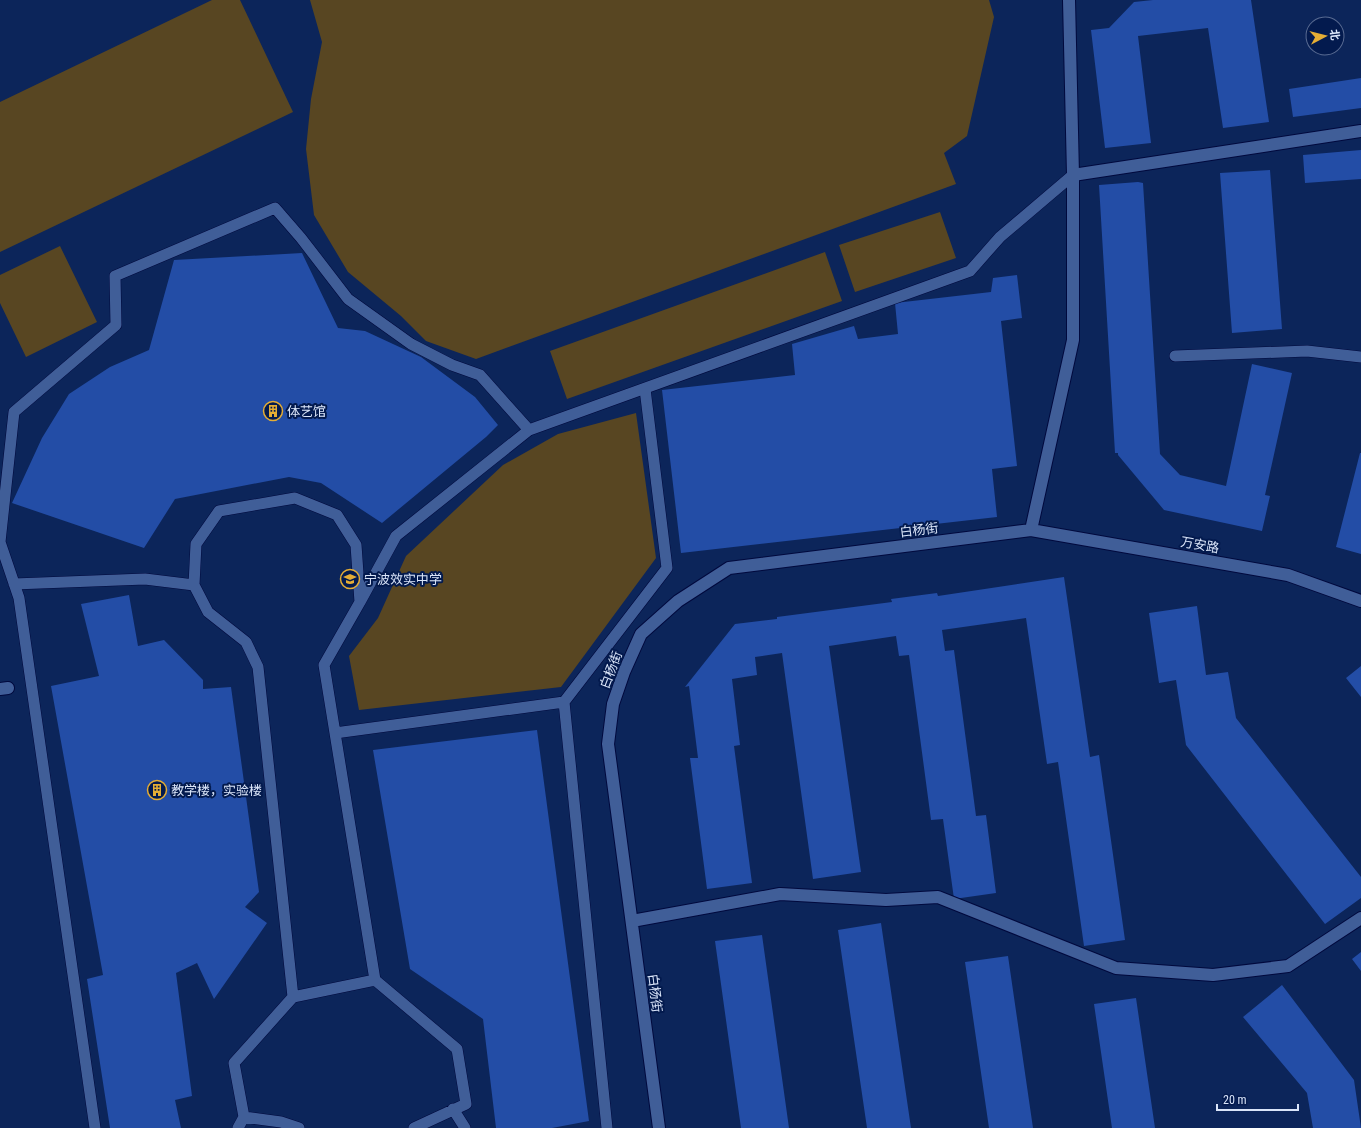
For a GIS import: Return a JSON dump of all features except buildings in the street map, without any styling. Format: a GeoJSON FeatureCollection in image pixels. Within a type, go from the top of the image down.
{"type":"FeatureCollection","features":[{"type":"Feature","properties":{"kind":"street"},"geometry":{"type":"LineString","coordinates":[[1031,530],[1073,340],[1073,174],[1069,0]]}},
{"type":"Feature","properties":{"kind":"street"},"geometry":{"type":"LineString","coordinates":[[1073,174],[1361,131]]}},
{"type":"Feature","properties":{"kind":"street","name":"万安路"},"geometry":{"type":"LineString","coordinates":[[1031,530],[1288,575],[1361,601]]}},
{"type":"Feature","properties":{"kind":"street","name":"白杨街"},"geometry":{"type":"LineString","coordinates":[[659,1128],[608,744],[613,704],[624,672],[641,634],[678,601],[729,568],[1031,530]]}},
{"type":"Feature","properties":{"kind":"street"},"geometry":{"type":"LineString","coordinates":[[632,922],[780,894],[886,900],[938,897],[1116,968],[1213,976],[1288,966],[1361,918]]}},
{"type":"Feature","properties":{"kind":"lane"},"geometry":{"type":"LineString","coordinates":[[414,1128],[466,1104],[456,1048],[375,980],[324,665],[396,536],[529,430],[970,270],[1000,237],[1073,174]]}},
{"type":"Feature","properties":{"kind":"lane"},"geometry":{"type":"LineString","coordinates":[[96,1128],[20,606],[0,542],[14,412],[116,325],[115,276],[275,208],[301,238],[348,299],[411,344],[452,365],[480,376],[529,430]]}},
{"type":"Feature","properties":{"kind":"lane"},"geometry":{"type":"LineString","coordinates":[[1175,356],[1307,351],[1361,357]]}},
{"type":"Feature","properties":{"kind":"lane"},"geometry":{"type":"LineString","coordinates":[[607,1128],[564,702],[667,568],[645,389]]}},
{"type":"Feature","properties":{"kind":"lane"},"geometry":{"type":"LineString","coordinates":[[293,997],[258,667],[246,642],[208,612],[194,585],[196,544],[219,511],[295,498],[337,515],[356,545],[360,602]]}},
{"type":"Feature","properties":{"kind":"lane"},"geometry":{"type":"LineString","coordinates":[[14,584],[145,579],[194,585]]}},
{"type":"Feature","properties":{"kind":"lane"},"geometry":{"type":"LineString","coordinates":[[335,733],[564,702]]}},
{"type":"Feature","properties":{"kind":"lane"},"geometry":{"type":"LineString","coordinates":[[238,1128],[244,1118],[234,1064],[293,997],[375,980]]}},
{"type":"Feature","properties":{"kind":"lane"},"geometry":{"type":"LineString","coordinates":[[454,1109],[465,1128]]}},
{"type":"Feature","properties":{"kind":"lane"},"geometry":{"type":"LineString","coordinates":[[244,1118],[281,1122],[299,1128]]}},
{"type":"Feature","properties":{"kind":"shaded area"},"geometry":{"type":"Polygon","coordinates":[[[212,0],[240,0],[293,112],[0,252],[0,102],[212,0]]]}},
{"type":"Feature","properties":{"kind":"shaded area"},"geometry":{"type":"Polygon","coordinates":[[[310,0],[989,0],[994,17],[967,136],[944,153],[956,184],[476,359],[426,341],[401,316],[348,272],[314,215],[306,149],[311,99],[322,42],[310,0]]]}},
{"type":"Feature","properties":{"kind":"shaded area"},"geometry":{"type":"Polygon","coordinates":[[[940,212],[956,258],[855,292],[839,245],[940,212]]]}},
{"type":"Feature","properties":{"kind":"shaded area"},"geometry":{"type":"Polygon","coordinates":[[[60,246],[97,322],[26,357],[0,303],[0,275],[60,246]]]}},
{"type":"Feature","properties":{"kind":"shaded area"},"geometry":{"type":"Polygon","coordinates":[[[825,252],[842,301],[567,399],[550,351],[825,252]]]}},
{"type":"Feature","properties":{"kind":"shaded area"},"geometry":{"type":"Polygon","coordinates":[[[636,413],[656,558],[561,687],[359,710],[349,656],[378,618],[406,556],[503,465],[558,434],[636,413]]]}},
{"type":"Feature","properties":{"kind":"place","name":"体艺馆"},"geometry":{"type":"Point","coordinates":[273,411]}},
{"type":"Feature","properties":{"kind":"place","name":"宁波效实中学"},"geometry":{"type":"Point","coordinates":[350,579]}},
{"type":"Feature","properties":{"kind":"place","name":"教学楼，实验楼"},"geometry":{"type":"Point","coordinates":[157,790]}}]}
